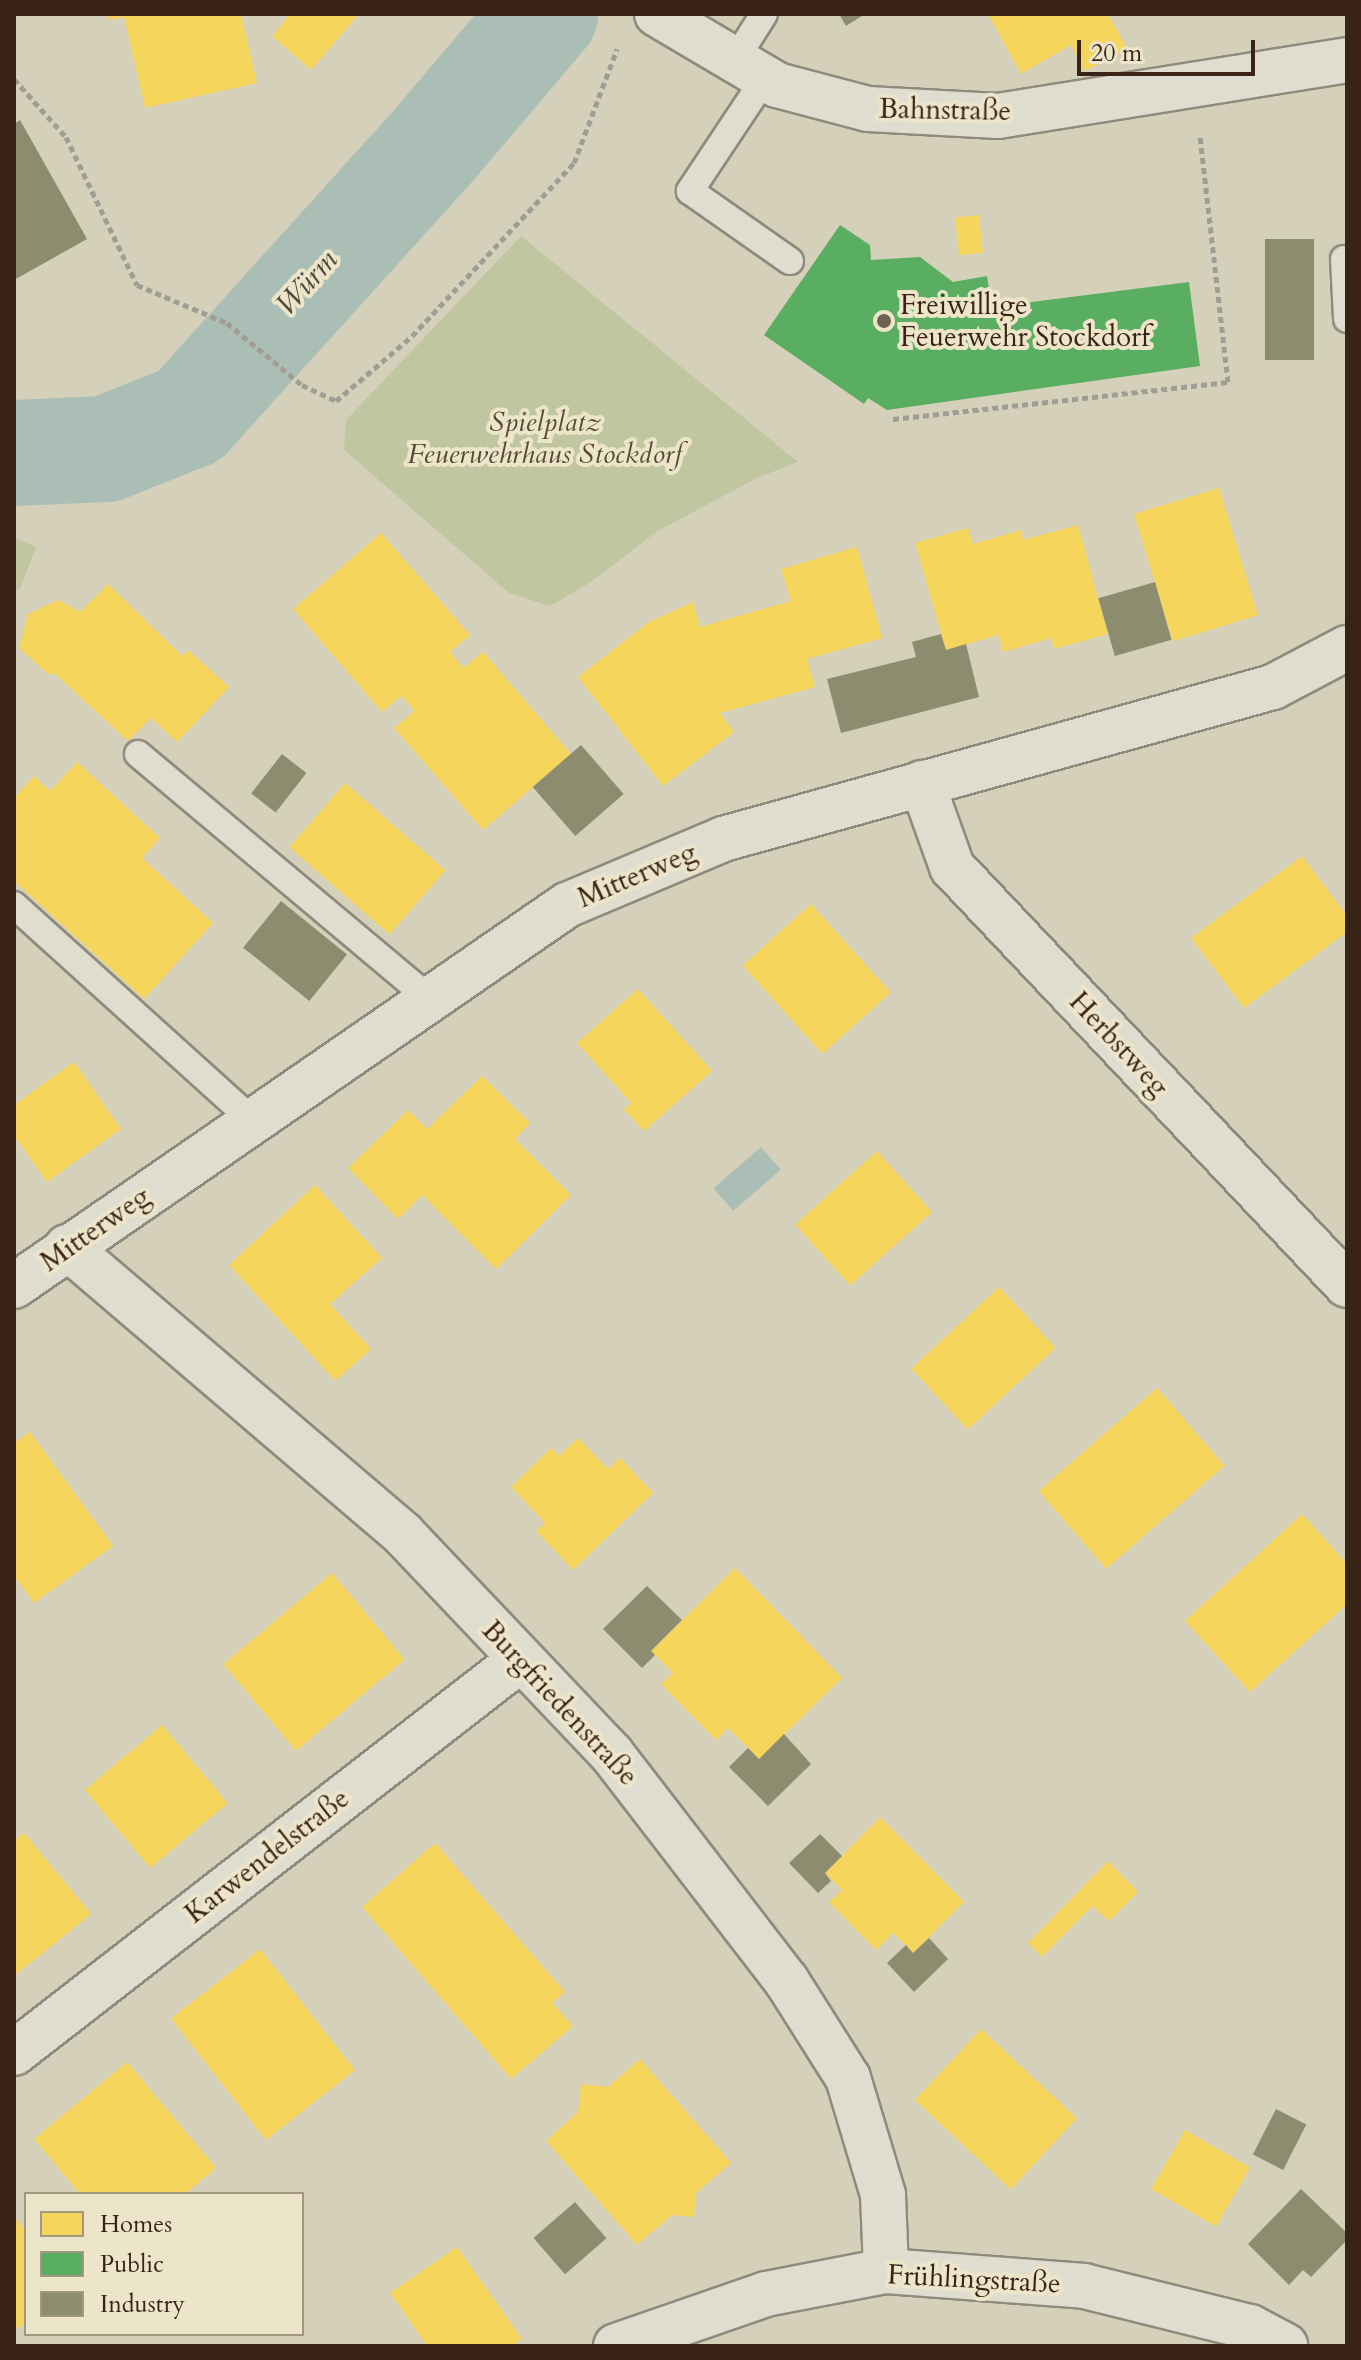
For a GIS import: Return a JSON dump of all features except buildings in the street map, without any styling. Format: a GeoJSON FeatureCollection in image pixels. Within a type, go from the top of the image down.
{"type":"FeatureCollection","features":[{"type":"Feature","properties":{"kind":"street","name":"Bahnstraße"},"geometry":{"type":"LineString","coordinates":[[657,14],[750,69],[868,109],[998,116],[1347,60]]}},
{"type":"Feature","properties":{"kind":"street","name":"Mitterweg"},"geometry":{"type":"LineString","coordinates":[[16,1280],[567,905],[723,839],[1273,687],[1347,648]]}},
{"type":"Feature","properties":{"kind":"street","name":"Herbstweg"},"geometry":{"type":"LineString","coordinates":[[922,783],[952,867],[1347,1285]]}},
{"type":"Feature","properties":{"kind":"street","name":"Burgfriedenstraße"},"geometry":{"type":"LineString","coordinates":[[67,1247],[403,1534],[611,1753],[786,1980],[848,2078],[883,2195],[886,2271]]}},
{"type":"Feature","properties":{"kind":"street","name":"Karwendelstraße"},"geometry":{"type":"LineString","coordinates":[[14,2053],[520,1660]]}},
{"type":"Feature","properties":{"kind":"street","name":"Frühlingstraße"},"geometry":{"type":"LineString","coordinates":[[616,2346],[766,2294],[886,2271],[1084,2286],[1250,2327],[1285,2346]]}},
{"type":"Feature","properties":{"kind":"lane"},"geometry":{"type":"LineString","coordinates":[[764,14],[750,69],[690,191],[790,261]]}},
{"type":"Feature","properties":{"kind":"lane"},"geometry":{"type":"LineString","coordinates":[[1344,259],[1347,319]]}},
{"type":"Feature","properties":{"kind":"lane"},"geometry":{"type":"LineString","coordinates":[[138,754],[430,999]]}},
{"type":"Feature","properties":{"kind":"lane"},"geometry":{"type":"LineString","coordinates":[[14,905],[252,1120]]}},
{"type":"Feature","properties":{"kind":"path"},"geometry":{"type":"LineString","coordinates":[[14,79],[66,137],[137,285],[227,323],[302,385],[336,401],[434,313],[574,163],[619,44]]}},
{"type":"Feature","properties":{"kind":"path"},"geometry":{"type":"LineString","coordinates":[[893,419],[1228,382],[1194,85]]}},
{"type":"Feature","properties":{"kind":"green space","name":"Spielplatz Feuerwehrhaus Stockdorf"},"geometry":{"type":"Polygon","coordinates":[[[521,236],[798,462],[757,478],[656,532],[591,582],[550,606],[509,593],[344,450],[346,420],[521,236]]]}},
{"type":"Feature","properties":{"kind":"green space"},"geometry":{"type":"Polygon","coordinates":[[[14,537],[36,547],[20,589],[14,590],[14,537]]]}},
{"type":"Feature","properties":{"kind":"shaded area"},"geometry":{"type":"Polygon","coordinates":[[[761,1147],[781,1170],[733,1211],[713,1188],[761,1147]]]}},
{"type":"Feature","properties":{"kind":"waterway","name":"Würm"},"geometry":{"type":"LineString","coordinates":[[14,453],[106,449],[189,416],[434,145],[545,14]]}},
{"type":"Feature","properties":{"kind":"place","name":"Freiwillige Feuerwehr Stockdorf"},"geometry":{"type":"Point","coordinates":[884,321]}}]}
